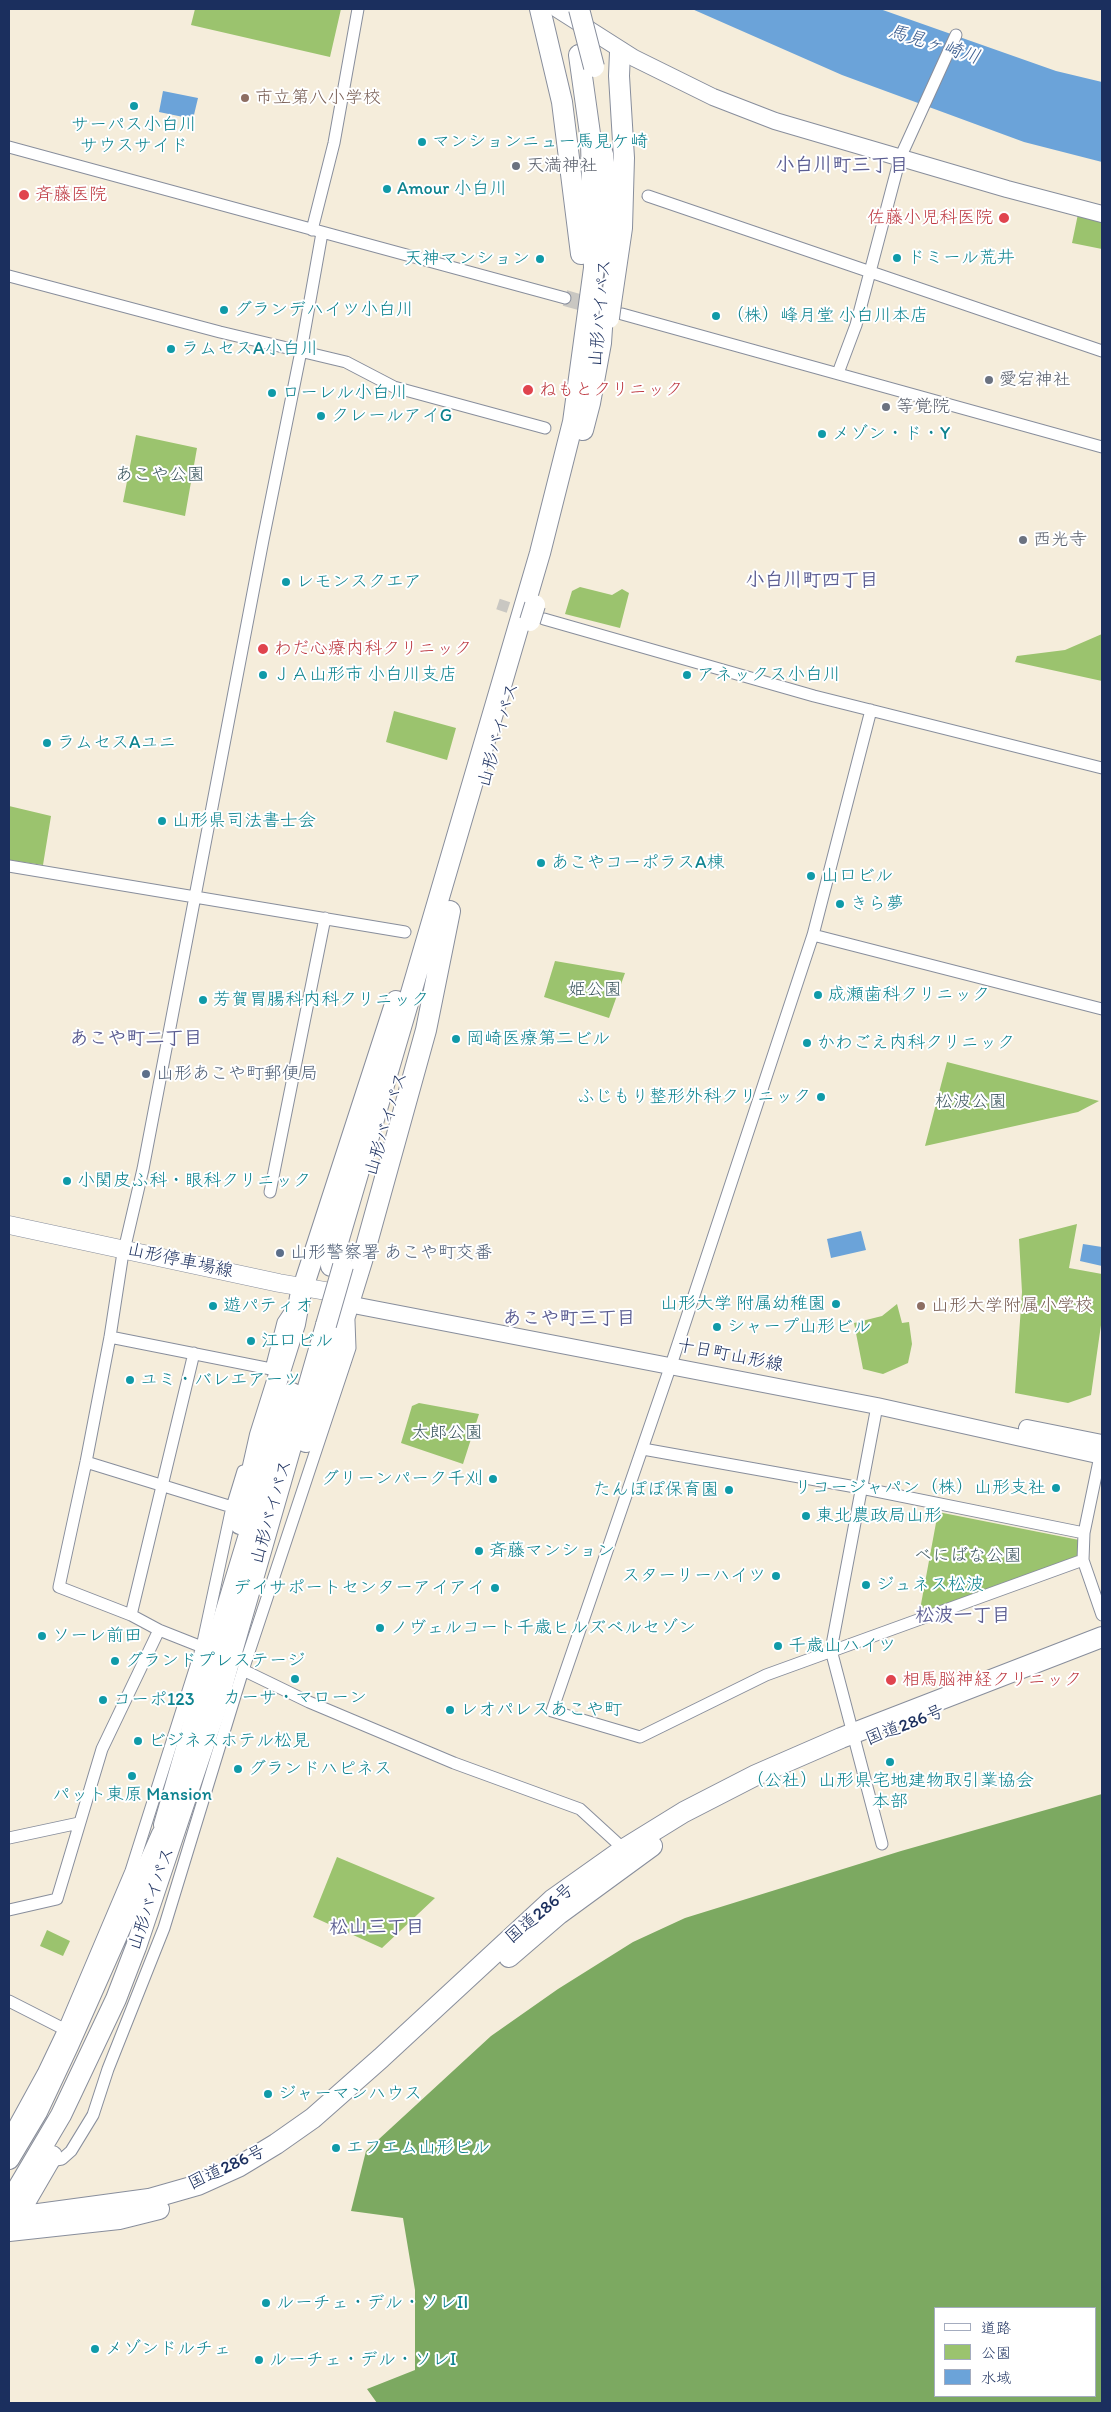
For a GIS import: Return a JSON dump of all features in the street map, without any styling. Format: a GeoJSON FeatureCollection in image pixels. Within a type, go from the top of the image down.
{"type":"FeatureCollection","features":[{"type":"Feature","properties":{"kind":"highway"},"geometry":{"type":"LineString","coordinates":[[540,9],[562,102],[571,165],[581,244],[585,341]]}},
{"type":"Feature","properties":{"kind":"highway","name":"山形バイパス"},"geometry":{"type":"LineString","coordinates":[[9,2181],[48,2113],[76,2057],[169,1832],[215,1711],[232,1622],[337,1266],[463,817],[540,553],[573,422],[594,268],[586,61],[567,9]]}},
{"type":"Feature","properties":{"kind":"highway","name":"山形バイパス"},"geometry":{"type":"LineString","coordinates":[[337,1266],[450,911],[536,615],[590,403],[601,343],[608,202],[579,9]]}},
{"type":"Feature","properties":{"kind":"highway"},"geometry":{"type":"LineString","coordinates":[[590,403],[598,381],[614,312],[622,228],[624,158],[619,76],[620,52]]}},
{"type":"Feature","properties":{"kind":"highway"},"geometry":{"type":"LineString","coordinates":[[232,1622],[233,1551],[260,1436],[295,1324],[302,1291],[388,1022],[463,817]]}},
{"type":"Feature","properties":{"kind":"highway"},"geometry":{"type":"LineString","coordinates":[[232,1622],[265,1569],[338,1343],[426,1030],[450,911]]}},
{"type":"Feature","properties":{"kind":"highway","name":"国道286号"},"geometry":{"type":"LineString","coordinates":[[10,2220],[150,2199],[198,2185],[238,2167],[276,2144],[313,2118],[382,2058],[552,1900],[628,1854],[760,1785],[854,1739],[1102,1637]]}},
{"type":"Feature","properties":{"kind":"highway","name":"国道286号"},"geometry":{"type":"LineString","coordinates":[[854,1739],[1102,1651]]}},
{"type":"Feature","properties":{"kind":"highway"},"geometry":{"type":"LineString","coordinates":[[9,2159],[37,2112],[169,1832]]}},
{"type":"Feature","properties":{"kind":"highway"},"geometry":{"type":"LineString","coordinates":[[10,2220],[48,2164],[141,1968],[162,1898],[169,1832]]}},
{"type":"Feature","properties":{"kind":"highway","name":"山形バイパス"},"geometry":{"type":"LineString","coordinates":[[10,2220],[116,1999],[169,1832]]}},
{"type":"Feature","properties":{"kind":"highway","name":"国道286号"},"geometry":{"type":"LineString","coordinates":[[10,2220],[119,2219],[165,2208],[208,2194],[281,2156],[319,2129],[473,1988],[628,1854]]}},
{"type":"Feature","properties":{"kind":"highway"},"geometry":{"type":"LineString","coordinates":[[48,2164],[46,2187],[58,2204],[67,2210]]}},
{"type":"Feature","properties":{"kind":"main road"},"geometry":{"type":"LineString","coordinates":[[557,9],[620,52],[713,97],[757,114],[900,158],[1102,214]]}},
{"type":"Feature","properties":{"kind":"main road","name":"山形停車場線"},"geometry":{"type":"LineString","coordinates":[[9,1225],[123,1254],[350,1300]]}},
{"type":"Feature","properties":{"kind":"main road","name":"山形停車場線"},"geometry":{"type":"LineString","coordinates":[[9,1237],[123,1254]]}},
{"type":"Feature","properties":{"kind":"main road","name":"十日町山形線"},"geometry":{"type":"LineString","coordinates":[[350,1300],[672,1362],[1102,1452]]}},
{"type":"Feature","properties":{"kind":"main road","name":"十日町山形線"},"geometry":{"type":"LineString","coordinates":[[672,1362],[1102,1452]]}},
{"type":"Feature","properties":{"kind":"street"},"geometry":{"type":"LineString","coordinates":[[202,1647],[159,1630],[131,1615],[59,1587],[86,1462],[110,1337],[123,1254],[143,1169],[194,896],[301,351],[317,232],[358,9]]}},
{"type":"Feature","properties":{"kind":"street"},"geometry":{"type":"LineString","coordinates":[[838,373],[856,325],[900,158],[956,35]]}},
{"type":"Feature","properties":{"kind":"street"},"geometry":{"type":"LineString","coordinates":[[9,147],[565,298]]}},
{"type":"Feature","properties":{"kind":"street"},"geometry":{"type":"LineString","coordinates":[[648,196],[1102,351]]}},
{"type":"Feature","properties":{"kind":"street"},"geometry":{"type":"LineString","coordinates":[[9,276],[220,332],[346,362],[394,387],[545,428]]}},
{"type":"Feature","properties":{"kind":"street"},"geometry":{"type":"LineString","coordinates":[[614,312],[1102,447]]}},
{"type":"Feature","properties":{"kind":"street"},"geometry":{"type":"LineString","coordinates":[[536,615],[729,673],[1102,768]]}},
{"type":"Feature","properties":{"kind":"street"},"geometry":{"type":"LineString","coordinates":[[871,710],[812,935],[643,1449],[593,1588],[552,1711],[640,1737],[766,1675],[831,1650],[911,1624],[1082,1560]]}},
{"type":"Feature","properties":{"kind":"street"},"geometry":{"type":"LineString","coordinates":[[9,866],[405,932]]}},
{"type":"Feature","properties":{"kind":"street"},"geometry":{"type":"LineString","coordinates":[[270,1192],[325,918]]}},
{"type":"Feature","properties":{"kind":"street"},"geometry":{"type":"LineString","coordinates":[[812,935],[1102,1009]]}},
{"type":"Feature","properties":{"kind":"street"},"geometry":{"type":"LineString","coordinates":[[9,2135],[43,2073],[64,2029],[131,1871],[202,1647],[232,1507],[283,1322],[302,1291]]}},
{"type":"Feature","properties":{"kind":"street"},"geometry":{"type":"LineString","coordinates":[[48,2164],[62,2159],[72,2151],[93,2116],[108,2068],[164,1928],[243,1670],[350,1348],[350,1300]]}},
{"type":"Feature","properties":{"kind":"street"},"geometry":{"type":"LineString","coordinates":[[110,1337],[271,1369]]}},
{"type":"Feature","properties":{"kind":"street"},"geometry":{"type":"LineString","coordinates":[[131,1615],[194,1353]]}},
{"type":"Feature","properties":{"kind":"street"},"geometry":{"type":"LineString","coordinates":[[877,1406],[831,1650],[882,1844]]}},
{"type":"Feature","properties":{"kind":"street"},"geometry":{"type":"LineString","coordinates":[[643,1449],[861,1488],[1084,1533]]}},
{"type":"Feature","properties":{"kind":"street"},"geometry":{"type":"LineString","coordinates":[[1102,1452],[1084,1533],[1082,1560],[1102,1615]]}},
{"type":"Feature","properties":{"kind":"street"},"geometry":{"type":"LineString","coordinates":[[86,1462],[163,1484],[232,1507]]}},
{"type":"Feature","properties":{"kind":"street"},"geometry":{"type":"LineString","coordinates":[[9,1910],[57,1899],[102,1750],[159,1630]]}},
{"type":"Feature","properties":{"kind":"street"},"geometry":{"type":"LineString","coordinates":[[243,1670],[309,1702],[446,1760],[580,1809],[628,1854]]}},
{"type":"Feature","properties":{"kind":"street"},"geometry":{"type":"LineString","coordinates":[[9,1838],[79,1823]]}},
{"type":"Feature","properties":{"kind":"street"},"geometry":{"type":"LineString","coordinates":[[9,2001],[64,2029]]}},
{"type":"Feature","properties":{"kind":"green space"},"geometry":{"type":"Polygon","coordinates":[[[195,9],[341,9],[330,57],[191,25],[195,9]]]}},
{"type":"Feature","properties":{"kind":"green space"},"geometry":{"type":"Polygon","coordinates":[[[1078,214],[1102,219],[1102,249],[1072,243],[1078,214]]]}},
{"type":"Feature","properties":{"kind":"green space","name":"あこや公園"},"geometry":{"type":"Polygon","coordinates":[[[136,435],[197,448],[185,516],[123,502],[136,435]]]}},
{"type":"Feature","properties":{"kind":"green space"},"geometry":{"type":"Polygon","coordinates":[[[580,587],[612,595],[622,589],[629,593],[620,628],[565,614],[572,591],[580,587]]]}},
{"type":"Feature","properties":{"kind":"green space"},"geometry":{"type":"Polygon","coordinates":[[[1102,634],[1102,681],[1015,662],[1017,656],[1065,650],[1102,634]]]}},
{"type":"Feature","properties":{"kind":"green space"},"geometry":{"type":"Polygon","coordinates":[[[394,711],[456,728],[447,760],[386,742],[394,711]]]}},
{"type":"Feature","properties":{"kind":"green space"},"geometry":{"type":"Polygon","coordinates":[[[9,806],[51,816],[43,865],[9,860],[9,806]]]}},
{"type":"Feature","properties":{"kind":"green space","name":"姫公園"},"geometry":{"type":"Polygon","coordinates":[[[555,961],[625,973],[609,1018],[544,997],[555,961]]]}},
{"type":"Feature","properties":{"kind":"green space","name":"松波公園"},"geometry":{"type":"Polygon","coordinates":[[[947,1062],[1099,1101],[1078,1112],[925,1146],[947,1062]]]}},
{"type":"Feature","properties":{"kind":"green space"},"geometry":{"type":"Polygon","coordinates":[[[1077,1224],[1069,1268],[1102,1274],[1102,1318],[1091,1395],[1068,1403],[1015,1393],[1022,1292],[1019,1239],[1077,1224]]]}},
{"type":"Feature","properties":{"kind":"green space"},"geometry":{"type":"Polygon","coordinates":[[[897,1304],[902,1323],[909,1322],[912,1344],[908,1363],[883,1374],[863,1369],[854,1323],[882,1316],[897,1304]]]}},
{"type":"Feature","properties":{"kind":"green space","name":"太郎公園"},"geometry":{"type":"Polygon","coordinates":[[[419,1403],[479,1414],[463,1464],[401,1443],[412,1406],[419,1403]]]}},
{"type":"Feature","properties":{"kind":"green space","name":"べにばな公園"},"geometry":{"type":"Polygon","coordinates":[[[938,1512],[1079,1540],[1077,1556],[919,1615],[938,1512]]]}},
{"type":"Feature","properties":{"kind":"green space"},"geometry":{"type":"Polygon","coordinates":[[[1102,1794],[1102,2403],[377,2403],[367,2389],[415,2370],[415,2290],[403,2218],[351,2211],[366,2151],[491,2036],[558,1989],[633,1942],[685,1918],[901,1851],[1102,1794]]]}},
{"type":"Feature","properties":{"kind":"green space"},"geometry":{"type":"Polygon","coordinates":[[[337,1857],[435,1898],[382,1948],[313,1917],[337,1857]]]}},
{"type":"Feature","properties":{"kind":"green space"},"geometry":{"type":"Polygon","coordinates":[[[47,1930],[70,1941],[63,1956],[40,1946],[47,1930]]]}},
{"type":"Feature","properties":{"kind":"water","name":"馬見ヶ崎川"},"geometry":{"type":"Polygon","coordinates":[[[692,9],[880,9],[1056,71],[1102,82],[1102,162],[1024,142],[842,75],[692,9]]]}},
{"type":"Feature","properties":{"kind":"water"},"geometry":{"type":"Polygon","coordinates":[[[163,91],[198,98],[193,119],[159,112],[163,91]]]}},
{"type":"Feature","properties":{"kind":"water"},"geometry":{"type":"Polygon","coordinates":[[[861,1231],[866,1250],[831,1258],[827,1239],[861,1231]]]}},
{"type":"Feature","properties":{"kind":"water"},"geometry":{"type":"Polygon","coordinates":[[[1083,1244],[1102,1247],[1102,1266],[1080,1261],[1083,1244]]]}},
{"type":"Feature","properties":{"kind":"tunnel"},"geometry":{"type":"LineString","coordinates":[[565,298],[600,308]]}},
{"type":"Feature","properties":{"kind":"tunnel"},"geometry":{"type":"LineString","coordinates":[[498,604],[528,614]]}},
{"type":"Feature","properties":{"kind":"place","name":"市立第八小学校"},"geometry":{"type":"Point","coordinates":[245,98]}},
{"type":"Feature","properties":{"kind":"place","name":"サーパス小白川 サウスサイド"},"geometry":{"type":"Point","coordinates":[134,106]}},
{"type":"Feature","properties":{"kind":"place","name":"マンションニュー馬見ケ崎"},"geometry":{"type":"Point","coordinates":[422,142]}},
{"type":"Feature","properties":{"kind":"place","name":"天満神社"},"geometry":{"type":"Point","coordinates":[516,166]}},
{"type":"Feature","properties":{"kind":"place","name":"Amour 小白川"},"geometry":{"type":"Point","coordinates":[387,189]}},
{"type":"Feature","properties":{"kind":"place","name":"斉藤医院"},"geometry":{"type":"Point","coordinates":[24,195]}},
{"type":"Feature","properties":{"kind":"place","name":"佐藤小児科医院"},"geometry":{"type":"Point","coordinates":[1004,218]}},
{"type":"Feature","properties":{"kind":"place","name":"ドミール荒井"},"geometry":{"type":"Point","coordinates":[897,258]}},
{"type":"Feature","properties":{"kind":"place","name":"天神マンション"},"geometry":{"type":"Point","coordinates":[540,259]}},
{"type":"Feature","properties":{"kind":"place","name":"グランデハイツ小白川"},"geometry":{"type":"Point","coordinates":[224,310]}},
{"type":"Feature","properties":{"kind":"place","name":"（株）峰月堂 小白川本店"},"geometry":{"type":"Point","coordinates":[716,316]}},
{"type":"Feature","properties":{"kind":"place","name":"ラムセスA小白川"},"geometry":{"type":"Point","coordinates":[171,349]}},
{"type":"Feature","properties":{"kind":"place","name":"愛宕神社"},"geometry":{"type":"Point","coordinates":[989,380]}},
{"type":"Feature","properties":{"kind":"place","name":"ねもとクリニック"},"geometry":{"type":"Point","coordinates":[528,390]}},
{"type":"Feature","properties":{"kind":"place","name":"ローレル小白川"},"geometry":{"type":"Point","coordinates":[272,393]}},
{"type":"Feature","properties":{"kind":"place","name":"等覚院"},"geometry":{"type":"Point","coordinates":[886,407]}},
{"type":"Feature","properties":{"kind":"place","name":"クレールアイG"},"geometry":{"type":"Point","coordinates":[321,416]}},
{"type":"Feature","properties":{"kind":"place","name":"メゾン・ド・Y"},"geometry":{"type":"Point","coordinates":[822,434]}},
{"type":"Feature","properties":{"kind":"place","name":"西光寺"},"geometry":{"type":"Point","coordinates":[1023,540]}},
{"type":"Feature","properties":{"kind":"place","name":"レモンスクエア"},"geometry":{"type":"Point","coordinates":[286,582]}},
{"type":"Feature","properties":{"kind":"place","name":"わだ心療内科クリニック"},"geometry":{"type":"Point","coordinates":[263,649]}},
{"type":"Feature","properties":{"kind":"place","name":"ＪＡ山形市 小白川支店"},"geometry":{"type":"Point","coordinates":[263,675]}},
{"type":"Feature","properties":{"kind":"place","name":"アネックス小白川"},"geometry":{"type":"Point","coordinates":[687,675]}},
{"type":"Feature","properties":{"kind":"place","name":"ラムセスAユニ"},"geometry":{"type":"Point","coordinates":[47,743]}},
{"type":"Feature","properties":{"kind":"place","name":"山形県司法書士会"},"geometry":{"type":"Point","coordinates":[162,821]}},
{"type":"Feature","properties":{"kind":"place","name":"あこやコーポラスA棟"},"geometry":{"type":"Point","coordinates":[541,863]}},
{"type":"Feature","properties":{"kind":"place","name":"山口ビル"},"geometry":{"type":"Point","coordinates":[811,876]}},
{"type":"Feature","properties":{"kind":"place","name":"きら夢"},"geometry":{"type":"Point","coordinates":[840,904]}},
{"type":"Feature","properties":{"kind":"place","name":"成瀬歯科クリニック"},"geometry":{"type":"Point","coordinates":[818,995]}},
{"type":"Feature","properties":{"kind":"place","name":"芳賀胃腸科内科クリニック"},"geometry":{"type":"Point","coordinates":[203,1000]}},
{"type":"Feature","properties":{"kind":"place","name":"岡崎医療第二ビル"},"geometry":{"type":"Point","coordinates":[456,1039]}},
{"type":"Feature","properties":{"kind":"place","name":"かわごえ内科クリニック"},"geometry":{"type":"Point","coordinates":[807,1043]}},
{"type":"Feature","properties":{"kind":"place","name":"山形あこや町郵便局"},"geometry":{"type":"Point","coordinates":[146,1074]}},
{"type":"Feature","properties":{"kind":"place","name":"ふじもり整形外科クリニック"},"geometry":{"type":"Point","coordinates":[821,1097]}},
{"type":"Feature","properties":{"kind":"place","name":"小関皮ふ科・眼科クリニック"},"geometry":{"type":"Point","coordinates":[67,1181]}},
{"type":"Feature","properties":{"kind":"place","name":"山形警察署 あこや町交番"},"geometry":{"type":"Point","coordinates":[280,1253]}},
{"type":"Feature","properties":{"kind":"place","name":"山形大学 附属幼稚園"},"geometry":{"type":"Point","coordinates":[836,1304]}},
{"type":"Feature","properties":{"kind":"place","name":"遊パティオ"},"geometry":{"type":"Point","coordinates":[213,1306]}},
{"type":"Feature","properties":{"kind":"place","name":"山形大学附属小学校"},"geometry":{"type":"Point","coordinates":[921,1306]}},
{"type":"Feature","properties":{"kind":"place","name":"シャープ山形ビル"},"geometry":{"type":"Point","coordinates":[717,1327]}},
{"type":"Feature","properties":{"kind":"place","name":"江口ビル"},"geometry":{"type":"Point","coordinates":[251,1341]}},
{"type":"Feature","properties":{"kind":"place","name":"ユミ・バレエアーツ"},"geometry":{"type":"Point","coordinates":[130,1380]}},
{"type":"Feature","properties":{"kind":"place","name":"グリーンパーク千刈"},"geometry":{"type":"Point","coordinates":[493,1479]}},
{"type":"Feature","properties":{"kind":"place","name":"リコージャパン（株）山形支社"},"geometry":{"type":"Point","coordinates":[1056,1488]}},
{"type":"Feature","properties":{"kind":"place","name":"たんぽぽ保育園"},"geometry":{"type":"Point","coordinates":[729,1490]}},
{"type":"Feature","properties":{"kind":"place","name":"東北農政局山形"},"geometry":{"type":"Point","coordinates":[806,1516]}},
{"type":"Feature","properties":{"kind":"place","name":"斉藤マンション"},"geometry":{"type":"Point","coordinates":[479,1551]}},
{"type":"Feature","properties":{"kind":"place","name":"スターリーハイツ"},"geometry":{"type":"Point","coordinates":[776,1576]}},
{"type":"Feature","properties":{"kind":"place","name":"ジュネス松波"},"geometry":{"type":"Point","coordinates":[866,1585]}},
{"type":"Feature","properties":{"kind":"place","name":"デイサポートセンターアイアイ"},"geometry":{"type":"Point","coordinates":[495,1588]}},
{"type":"Feature","properties":{"kind":"place","name":"ノヴェルコート千歳ヒルズベルセゾン"},"geometry":{"type":"Point","coordinates":[380,1628]}},
{"type":"Feature","properties":{"kind":"place","name":"ソーレ前田"},"geometry":{"type":"Point","coordinates":[42,1636]}},
{"type":"Feature","properties":{"kind":"place","name":"千歳山ハイツ"},"geometry":{"type":"Point","coordinates":[778,1646]}},
{"type":"Feature","properties":{"kind":"place","name":"グランドプレステージ"},"geometry":{"type":"Point","coordinates":[115,1661]}},
{"type":"Feature","properties":{"kind":"place","name":"カーサ・マローン"},"geometry":{"type":"Point","coordinates":[295,1679]}},
{"type":"Feature","properties":{"kind":"place","name":"相馬脳神経クリニック"},"geometry":{"type":"Point","coordinates":[891,1680]}},
{"type":"Feature","properties":{"kind":"place","name":"コーポ123"},"geometry":{"type":"Point","coordinates":[103,1700]}},
{"type":"Feature","properties":{"kind":"place","name":"レオパレスあこや町"},"geometry":{"type":"Point","coordinates":[450,1710]}},
{"type":"Feature","properties":{"kind":"place","name":"ビジネスホテル松見"},"geometry":{"type":"Point","coordinates":[138,1741]}},
{"type":"Feature","properties":{"kind":"place","name":"（公社）山形県宅地建物取引業協会 本部"},"geometry":{"type":"Point","coordinates":[890,1762]}},
{"type":"Feature","properties":{"kind":"place","name":"グランドハピネス"},"geometry":{"type":"Point","coordinates":[238,1769]}},
{"type":"Feature","properties":{"kind":"place","name":"パット東原 Mansion"},"geometry":{"type":"Point","coordinates":[132,1776]}},
{"type":"Feature","properties":{"kind":"place","name":"ジャーマンハウス"},"geometry":{"type":"Point","coordinates":[268,2094]}},
{"type":"Feature","properties":{"kind":"place","name":"エフエム山形ビル"},"geometry":{"type":"Point","coordinates":[336,2148]}},
{"type":"Feature","properties":{"kind":"place","name":"ルーチェ・デル・ソレII"},"geometry":{"type":"Point","coordinates":[266,2303]}},
{"type":"Feature","properties":{"kind":"place","name":"メゾンドルチェ"},"geometry":{"type":"Point","coordinates":[95,2349]}},
{"type":"Feature","properties":{"kind":"place","name":"ルーチェ・デル・ソレI"},"geometry":{"type":"Point","coordinates":[259,2360]}},
{"type":"Feature","properties":{"kind":"district","name":"小白川町三丁目"},"geometry":{"type":"Point","coordinates":[842,166]}},
{"type":"Feature","properties":{"kind":"district","name":"小白川町四丁目"},"geometry":{"type":"Point","coordinates":[812,581]}},
{"type":"Feature","properties":{"kind":"district","name":"あこや町二丁目"},"geometry":{"type":"Point","coordinates":[136,1039]}},
{"type":"Feature","properties":{"kind":"district","name":"あこや町三丁目"},"geometry":{"type":"Point","coordinates":[569,1319]}},
{"type":"Feature","properties":{"kind":"district","name":"松波一丁目"},"geometry":{"type":"Point","coordinates":[963,1616]}},
{"type":"Feature","properties":{"kind":"district","name":"松山三丁目"},"geometry":{"type":"Point","coordinates":[377,1928]}}]}
